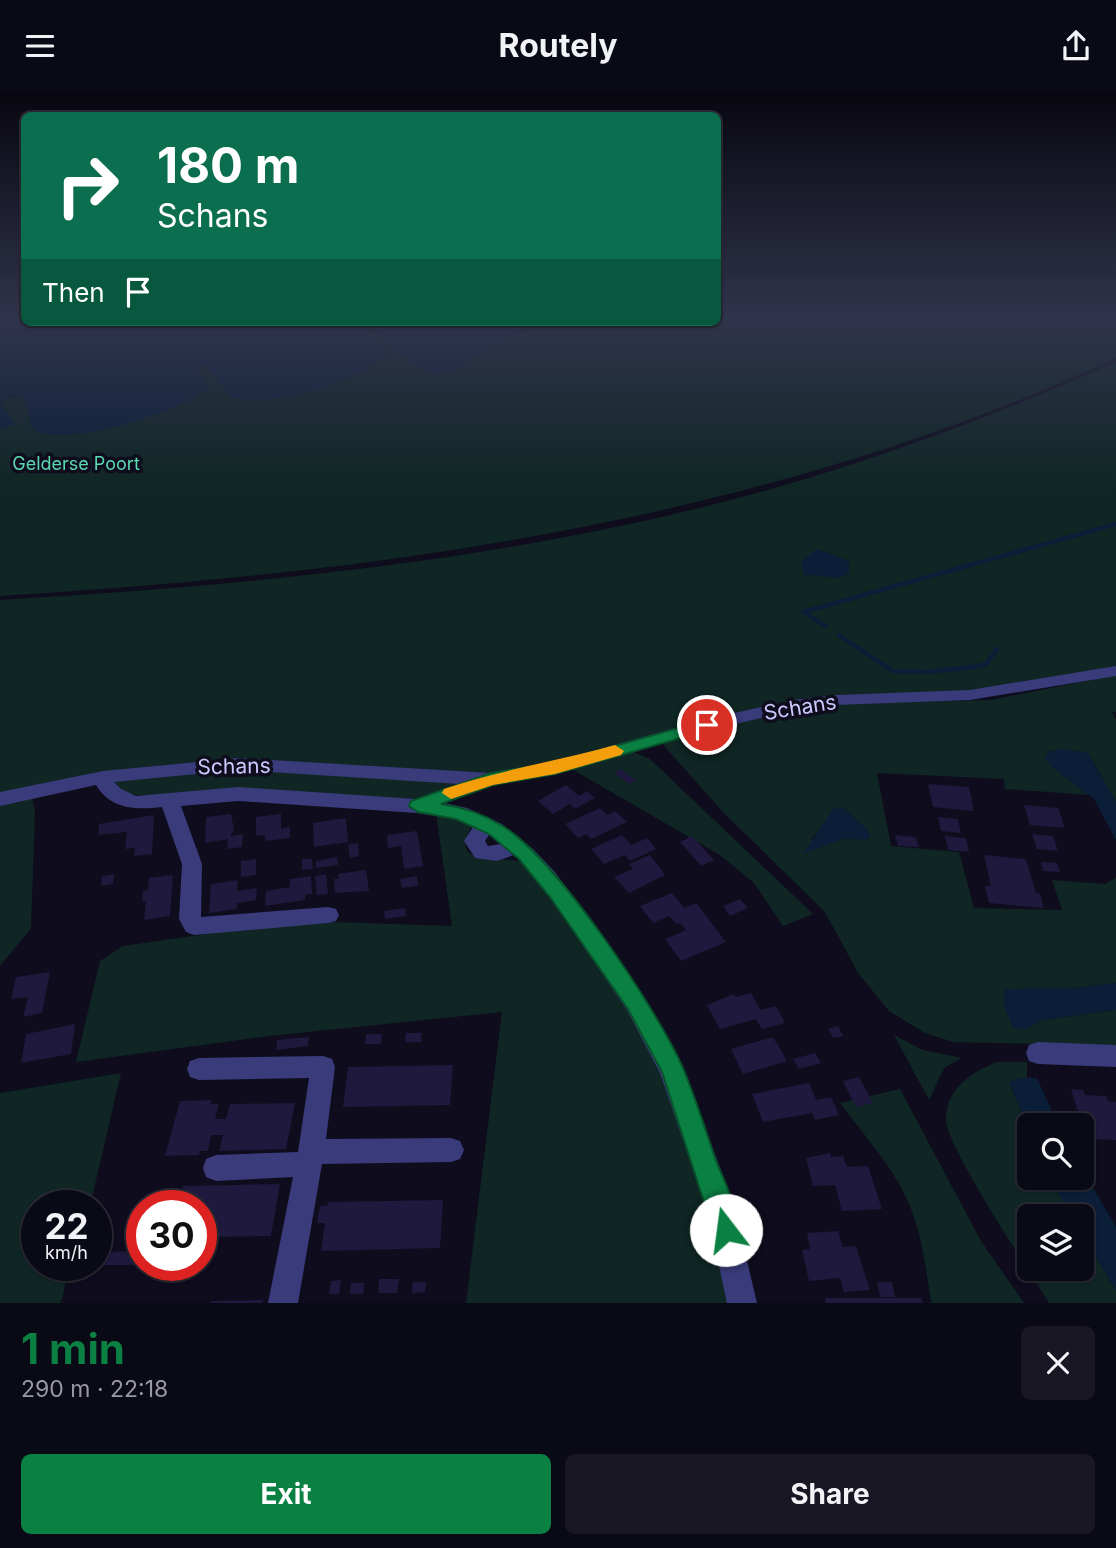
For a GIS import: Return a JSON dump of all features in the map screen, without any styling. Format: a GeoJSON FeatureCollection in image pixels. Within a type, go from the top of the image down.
{"type":"FeatureCollection","features":[{"type":"Feature","properties":{"kind":"street","name":"Schans"},"geometry":{"type":"LineString","coordinates":[[103,777],[105,787],[120,798],[135,803],[274,795],[418,806],[491,779],[555,768],[707,725],[794,705],[836,700],[970,695],[1116,671]]}},
{"type":"Feature","properties":{"kind":"street","name":"Schans"},"geometry":{"type":"LineString","coordinates":[[0,799],[103,777],[238,764],[491,779]]}},
{"type":"Feature","properties":{"kind":"street"},"geometry":{"type":"LineString","coordinates":[[169,799],[192,865],[190,919],[194,926],[327,915]]}},
{"type":"Feature","properties":{"kind":"street"},"geometry":{"type":"LineString","coordinates":[[418,806],[460,813],[485,825],[516,846],[548,878],[635,1003],[672,1070],[720,1206],[742,1303]]}},
{"type":"Feature","properties":{"kind":"street"},"geometry":{"type":"LineString","coordinates":[[1038,1053],[1116,1056]]}},
{"type":"Feature","properties":{"kind":"street"},"geometry":{"type":"LineString","coordinates":[[199,1069],[323,1067],[310,1158],[283,1303]]}},
{"type":"Feature","properties":{"kind":"street"},"geometry":{"type":"LineString","coordinates":[[216,1168],[310,1158],[451,1150]]}},
{"type":"Feature","properties":{"kind":"green space","name":"Gelderse Poort"},"geometry":{"type":"Polygon","coordinates":[[[129,377],[1072,377],[983,414],[847,461],[710,499],[570,529],[429,554],[287,572],[0,596],[0,399],[129,377]]]}},
{"type":"Feature","properties":{"kind":"green space"},"geometry":{"type":"Polygon","coordinates":[[[1082,377],[1116,377],[1116,668],[959,693],[838,696],[590,755],[497,773],[429,773],[223,759],[118,770],[0,794],[0,600],[289,577],[481,552],[576,535],[764,491],[898,449],[1082,377]]]}},
{"type":"Feature","properties":{"kind":"green space"},"geometry":{"type":"Polygon","coordinates":[[[1116,675],[1116,712],[1112,712],[1116,720],[1116,802],[1088,753],[1063,749],[1049,752],[1045,757],[1052,767],[1089,795],[1005,789],[1004,779],[877,773],[891,846],[959,852],[974,908],[1062,910],[1052,880],[1105,884],[1116,878],[1116,983],[1073,988],[1026,1029],[1042,1020],[1116,1010],[1116,1046],[953,1042],[925,1033],[889,1011],[858,973],[825,912],[723,812],[664,746],[664,743],[810,704],[991,700],[1116,675]],[[842,807],[811,839],[832,842],[845,838],[866,840],[870,836],[867,829],[842,807]]]}},
{"type":"Feature","properties":{"kind":"green space"},"geometry":{"type":"Polygon","coordinates":[[[629,750],[650,759],[813,914],[783,926],[754,883],[720,855],[570,768],[629,750]]]}},
{"type":"Feature","properties":{"kind":"green space"},"geometry":{"type":"Polygon","coordinates":[[[244,769],[457,783],[421,799],[138,795],[126,794],[112,785],[115,781],[244,769]]]}},
{"type":"Feature","properties":{"kind":"green space"},"geometry":{"type":"Polygon","coordinates":[[[32,798],[35,811],[31,928],[0,966],[0,805],[32,798]]]}},
{"type":"Feature","properties":{"kind":"green space"},"geometry":{"type":"Polygon","coordinates":[[[436,813],[474,822],[466,838],[466,849],[472,855],[519,861],[528,865],[649,1037],[722,1244],[736,1303],[466,1303],[502,1012],[269,1036],[76,1062],[100,961],[123,946],[255,927],[333,922],[452,926],[436,813]]]}},
{"type":"Feature","properties":{"kind":"green space"},"geometry":{"type":"Polygon","coordinates":[[[894,1035],[923,1050],[962,1058],[944,1068],[929,1100],[894,1035]]]}},
{"type":"Feature","properties":{"kind":"green space"},"geometry":{"type":"Polygon","coordinates":[[[997,1062],[1027,1062],[1027,1078],[1009,1082],[1022,1113],[1017,1113],[1017,1190],[1056,1190],[1065,1204],[1017,1204],[1017,1253],[973,1181],[949,1133],[946,1119],[951,1098],[962,1083],[997,1062]]]}},
{"type":"Feature","properties":{"kind":"green space"},"geometry":{"type":"Polygon","coordinates":[[[121,1073],[94,1190],[21,1190],[21,1281],[66,1281],[61,1303],[0,1303],[0,1093],[121,1073]]]}},
{"type":"Feature","properties":{"kind":"green space"},"geometry":{"type":"Polygon","coordinates":[[[900,1089],[981,1241],[1024,1303],[931,1303],[921,1243],[908,1200],[887,1165],[840,1103],[900,1089]]]}},
{"type":"Feature","properties":{"kind":"green space"},"geometry":{"type":"Polygon","coordinates":[[[1094,1253],[1116,1291],[1116,1303],[1049,1303],[1035,1281],[1094,1281],[1094,1253]]]}},
{"type":"Feature","properties":{"kind":"water"},"geometry":{"type":"Polygon","coordinates":[[[0,377],[203,377],[210,388],[158,414],[112,427],[66,435],[47,434],[32,429],[24,397],[9,397],[1,402],[15,425],[0,429],[0,377]]]}},
{"type":"Feature","properties":{"kind":"water"},"geometry":{"type":"Polygon","coordinates":[[[215,377],[349,377],[277,398],[261,400],[230,397],[215,377]]]}},
{"type":"Feature","properties":{"kind":"water"},"geometry":{"type":"Polygon","coordinates":[[[817,549],[849,561],[849,573],[839,577],[804,575],[801,561],[817,549]]]}},
{"type":"Feature","properties":{"kind":"water"},"geometry":{"type":"Polygon","coordinates":[[[1063,749],[1088,753],[1116,802],[1116,840],[1094,799],[1052,767],[1044,757],[1049,752],[1063,749]]]}},
{"type":"Feature","properties":{"kind":"water"},"geometry":{"type":"Polygon","coordinates":[[[842,807],[867,829],[870,836],[866,840],[845,838],[803,854],[833,809],[842,807]]]}},
{"type":"Feature","properties":{"kind":"water"},"geometry":{"type":"Polygon","coordinates":[[[1116,983],[1116,1010],[1042,1020],[1026,1029],[1013,1028],[1003,1003],[1005,989],[1073,988],[1116,983]]]}},
{"type":"Feature","properties":{"kind":"water"},"geometry":{"type":"Polygon","coordinates":[[[1021,1078],[1037,1078],[1053,1113],[1022,1113],[1009,1082],[1021,1078]]]}},
{"type":"Feature","properties":{"kind":"water"},"geometry":{"type":"Polygon","coordinates":[[[1094,1189],[1116,1227],[1116,1291],[1094,1253],[1094,1204],[1065,1204],[1056,1190],[1094,1189]]]}},
{"type":"Feature","properties":{"kind":"building"},"geometry":{"type":"Polygon","coordinates":[[[621,769],[636,780],[629,784],[614,773],[621,769]]]}},
{"type":"Feature","properties":{"kind":"building"},"geometry":{"type":"Polygon","coordinates":[[[928,784],[969,787],[974,811],[933,807],[928,784]]]}},
{"type":"Feature","properties":{"kind":"building"},"geometry":{"type":"Polygon","coordinates":[[[566,785],[579,796],[587,791],[595,798],[575,809],[570,804],[553,814],[538,801],[566,785]]]}},
{"type":"Feature","properties":{"kind":"building"},"geometry":{"type":"Polygon","coordinates":[[[1024,805],[1058,808],[1065,828],[1030,825],[1024,805]]]}},
{"type":"Feature","properties":{"kind":"building"},"geometry":{"type":"Polygon","coordinates":[[[600,808],[607,815],[615,811],[627,822],[591,839],[587,834],[578,838],[565,824],[600,808]]]}},
{"type":"Feature","properties":{"kind":"building"},"geometry":{"type":"Polygon","coordinates":[[[231,814],[234,830],[230,836],[243,834],[242,847],[227,849],[228,839],[205,843],[206,817],[231,814]]]}},
{"type":"Feature","properties":{"kind":"building"},"geometry":{"type":"Polygon","coordinates":[[[281,814],[281,829],[290,827],[290,838],[265,841],[265,835],[256,836],[256,817],[281,814]]]}},
{"type":"Feature","properties":{"kind":"building"},"geometry":{"type":"Polygon","coordinates":[[[154,815],[152,854],[134,856],[135,848],[125,849],[127,832],[98,835],[99,824],[154,815]]]}},
{"type":"Feature","properties":{"kind":"building"},"geometry":{"type":"Polygon","coordinates":[[[938,817],[958,819],[961,833],[941,831],[938,817]]]}},
{"type":"Feature","properties":{"kind":"building"},"geometry":{"type":"Polygon","coordinates":[[[346,818],[348,842],[314,847],[313,823],[346,818]]]}},
{"type":"Feature","properties":{"kind":"building"},"geometry":{"type":"Polygon","coordinates":[[[417,831],[423,866],[404,869],[401,846],[388,848],[387,835],[417,831]]]}},
{"type":"Feature","properties":{"kind":"building"},"geometry":{"type":"Polygon","coordinates":[[[1032,834],[1053,836],[1058,851],[1037,849],[1032,834]]]}},
{"type":"Feature","properties":{"kind":"building"},"geometry":{"type":"Polygon","coordinates":[[[622,835],[631,845],[647,838],[656,849],[630,861],[625,855],[604,864],[591,849],[622,835]]]}},
{"type":"Feature","properties":{"kind":"building"},"geometry":{"type":"Polygon","coordinates":[[[895,835],[916,837],[919,847],[898,846],[895,835]]]}},
{"type":"Feature","properties":{"kind":"building"},"geometry":{"type":"Polygon","coordinates":[[[692,836],[714,860],[701,866],[680,842],[692,836]]]}},
{"type":"Feature","properties":{"kind":"building"},"geometry":{"type":"Polygon","coordinates":[[[945,836],[966,838],[969,852],[948,850],[945,836]]]}},
{"type":"Feature","properties":{"kind":"building"},"geometry":{"type":"Polygon","coordinates":[[[358,843],[359,856],[350,858],[348,844],[358,843]]]}},
{"type":"Feature","properties":{"kind":"building"},"geometry":{"type":"Polygon","coordinates":[[[650,855],[665,875],[629,893],[614,877],[633,869],[629,864],[650,855]]]}},
{"type":"Feature","properties":{"kind":"building"},"geometry":{"type":"Polygon","coordinates":[[[984,855],[1026,859],[1036,893],[1040,894],[1044,908],[989,903],[985,886],[991,886],[984,855]]]}},
{"type":"Feature","properties":{"kind":"building"},"geometry":{"type":"Polygon","coordinates":[[[337,857],[338,865],[316,868],[316,861],[337,857]]]}},
{"type":"Feature","properties":{"kind":"building"},"geometry":{"type":"Polygon","coordinates":[[[256,859],[256,875],[241,877],[241,861],[256,859]]]}},
{"type":"Feature","properties":{"kind":"building"},"geometry":{"type":"Polygon","coordinates":[[[302,859],[312,859],[313,869],[302,870],[302,859]]]}},
{"type":"Feature","properties":{"kind":"building"},"geometry":{"type":"Polygon","coordinates":[[[1041,862],[1057,863],[1060,872],[1043,871],[1041,862]]]}},
{"type":"Feature","properties":{"kind":"building"},"geometry":{"type":"Polygon","coordinates":[[[366,870],[369,891],[335,893],[334,879],[339,879],[338,874],[366,870]]]}},
{"type":"Feature","properties":{"kind":"building"},"geometry":{"type":"Polygon","coordinates":[[[114,874],[113,884],[101,886],[102,876],[114,874]]]}},
{"type":"Feature","properties":{"kind":"building"},"geometry":{"type":"Polygon","coordinates":[[[326,874],[328,894],[317,895],[315,876],[326,874]]]}},
{"type":"Feature","properties":{"kind":"building"},"geometry":{"type":"Polygon","coordinates":[[[173,875],[170,916],[144,920],[146,901],[142,901],[143,891],[148,890],[149,878],[173,875]]]}},
{"type":"Feature","properties":{"kind":"building"},"geometry":{"type":"Polygon","coordinates":[[[311,876],[312,894],[305,895],[305,900],[265,906],[266,891],[290,887],[290,879],[311,876]]]}},
{"type":"Feature","properties":{"kind":"building"},"geometry":{"type":"Polygon","coordinates":[[[417,876],[418,886],[402,888],[400,879],[417,876]]]}},
{"type":"Feature","properties":{"kind":"building"},"geometry":{"type":"Polygon","coordinates":[[[238,880],[237,891],[257,888],[256,900],[237,903],[237,909],[209,913],[211,884],[238,880]]]}},
{"type":"Feature","properties":{"kind":"building"},"geometry":{"type":"Polygon","coordinates":[[[672,893],[684,908],[696,903],[726,942],[681,961],[665,939],[686,930],[669,916],[653,923],[640,906],[672,893]]]}},
{"type":"Feature","properties":{"kind":"building"},"geometry":{"type":"Polygon","coordinates":[[[740,899],[748,908],[730,916],[723,906],[740,899]]]}},
{"type":"Feature","properties":{"kind":"building"},"geometry":{"type":"Polygon","coordinates":[[[405,908],[406,916],[385,919],[384,911],[405,908]]]}},
{"type":"Feature","properties":{"kind":"building"},"geometry":{"type":"Polygon","coordinates":[[[50,972],[42,1013],[23,1017],[28,997],[11,999],[16,977],[50,972]]]}},
{"type":"Feature","properties":{"kind":"building"},"geometry":{"type":"Polygon","coordinates":[[[751,993],[760,1010],[776,1006],[785,1023],[762,1029],[756,1019],[720,1029],[707,1005],[734,994],[736,997],[751,993]]]}},
{"type":"Feature","properties":{"kind":"building"},"geometry":{"type":"Polygon","coordinates":[[[75,1024],[71,1054],[21,1063],[26,1034],[75,1024]]]}},
{"type":"Feature","properties":{"kind":"building"},"geometry":{"type":"Polygon","coordinates":[[[838,1026],[843,1036],[833,1038],[828,1029],[838,1026]]]}},
{"type":"Feature","properties":{"kind":"building"},"geometry":{"type":"Polygon","coordinates":[[[406,1033],[422,1033],[421,1042],[405,1042],[406,1033]]]}},
{"type":"Feature","properties":{"kind":"building"},"geometry":{"type":"Polygon","coordinates":[[[366,1034],[382,1034],[381,1044],[365,1044],[366,1034]]]}},
{"type":"Feature","properties":{"kind":"building"},"geometry":{"type":"Polygon","coordinates":[[[309,1037],[308,1046],[276,1050],[277,1040],[309,1037]]]}},
{"type":"Feature","properties":{"kind":"building"},"geometry":{"type":"Polygon","coordinates":[[[773,1037],[787,1061],[743,1074],[731,1049],[773,1037]]]}},
{"type":"Feature","properties":{"kind":"building"},"geometry":{"type":"Polygon","coordinates":[[[815,1053],[821,1063],[799,1069],[793,1059],[815,1053]]]}},
{"type":"Feature","properties":{"kind":"building"},"geometry":{"type":"Polygon","coordinates":[[[453,1065],[450,1105],[343,1107],[348,1067],[453,1065]]]}},
{"type":"Feature","properties":{"kind":"building"},"geometry":{"type":"Polygon","coordinates":[[[859,1077],[873,1103],[856,1107],[843,1081],[859,1077]]]}},
{"type":"Feature","properties":{"kind":"building"},"geometry":{"type":"Polygon","coordinates":[[[809,1083],[816,1100],[831,1097],[839,1115],[815,1120],[812,1113],[763,1122],[752,1094],[809,1083]]]}},
{"type":"Feature","properties":{"kind":"building"},"geometry":{"type":"Polygon","coordinates":[[[1071,1089],[1083,1090],[1085,1095],[1106,1096],[1109,1102],[1116,1102],[1116,1140],[1094,1139],[1094,1113],[1078,1113],[1071,1089]]]}},
{"type":"Feature","properties":{"kind":"building"},"geometry":{"type":"Polygon","coordinates":[[[212,1100],[211,1104],[219,1104],[215,1119],[226,1119],[230,1104],[295,1103],[286,1149],[219,1151],[223,1135],[211,1135],[208,1151],[200,1151],[199,1155],[165,1156],[180,1101],[212,1100]]]}},
{"type":"Feature","properties":{"kind":"building"},"geometry":{"type":"Polygon","coordinates":[[[830,1153],[831,1157],[843,1156],[847,1167],[868,1166],[882,1209],[842,1211],[835,1185],[813,1186],[806,1158],[830,1153]]]}},
{"type":"Feature","properties":{"kind":"building"},"geometry":{"type":"Polygon","coordinates":[[[280,1184],[271,1236],[217,1237],[217,1190],[182,1190],[183,1186],[280,1184]]]}},
{"type":"Feature","properties":{"kind":"building"},"geometry":{"type":"Polygon","coordinates":[[[443,1200],[440,1248],[321,1251],[325,1223],[317,1223],[320,1206],[327,1206],[328,1202],[443,1200]]]}},
{"type":"Feature","properties":{"kind":"building"},"geometry":{"type":"Polygon","coordinates":[[[838,1231],[843,1247],[856,1246],[870,1290],[844,1292],[840,1278],[809,1281],[802,1250],[810,1249],[807,1233],[838,1231]]]}},
{"type":"Feature","properties":{"kind":"building"},"geometry":{"type":"Polygon","coordinates":[[[126,1251],[126,1265],[112,1265],[112,1252],[126,1251]]]}},
{"type":"Feature","properties":{"kind":"building"},"geometry":{"type":"Polygon","coordinates":[[[379,1279],[399,1279],[397,1293],[378,1293],[379,1279]]]}},
{"type":"Feature","properties":{"kind":"building"},"geometry":{"type":"Polygon","coordinates":[[[341,1280],[339,1294],[329,1294],[331,1281],[341,1280]]]}},
{"type":"Feature","properties":{"kind":"building"},"geometry":{"type":"Polygon","coordinates":[[[413,1282],[426,1282],[425,1292],[412,1293],[413,1282]]]}},
{"type":"Feature","properties":{"kind":"building"},"geometry":{"type":"Polygon","coordinates":[[[877,1282],[892,1282],[895,1297],[880,1297],[877,1282]]]}},
{"type":"Feature","properties":{"kind":"building"},"geometry":{"type":"Polygon","coordinates":[[[351,1283],[364,1283],[363,1294],[350,1294],[351,1283]]]}},
{"type":"Feature","properties":{"kind":"building"},"geometry":{"type":"Polygon","coordinates":[[[825,1298],[921,1298],[923,1303],[826,1303],[825,1298]]]}},
{"type":"Feature","properties":{"kind":"building"},"geometry":{"type":"Polygon","coordinates":[[[263,1300],[262,1303],[211,1303],[211,1301],[263,1300]]]}},
{"type":"Feature","properties":{"kind":"waterway"},"geometry":{"type":"LineString","coordinates":[[826,626],[803,612],[1116,524]]}},
{"type":"Feature","properties":{"kind":"waterway"},"geometry":{"type":"LineString","coordinates":[[839,635],[893,671],[925,672],[974,667],[986,664],[997,649]]}},
{"type":"Feature","properties":{"kind":"slow traffic"},"geometry":{"type":"LineString","coordinates":[[451,793],[491,779],[555,768],[615,751]]}},
{"type":"Feature","properties":{"kind":"route"},"geometry":{"type":"LineString","coordinates":[[707,725],[555,768],[491,779],[418,806],[460,813],[495,829],[526,854],[548,878],[635,1003],[672,1070],[726,1230]]}}]}
